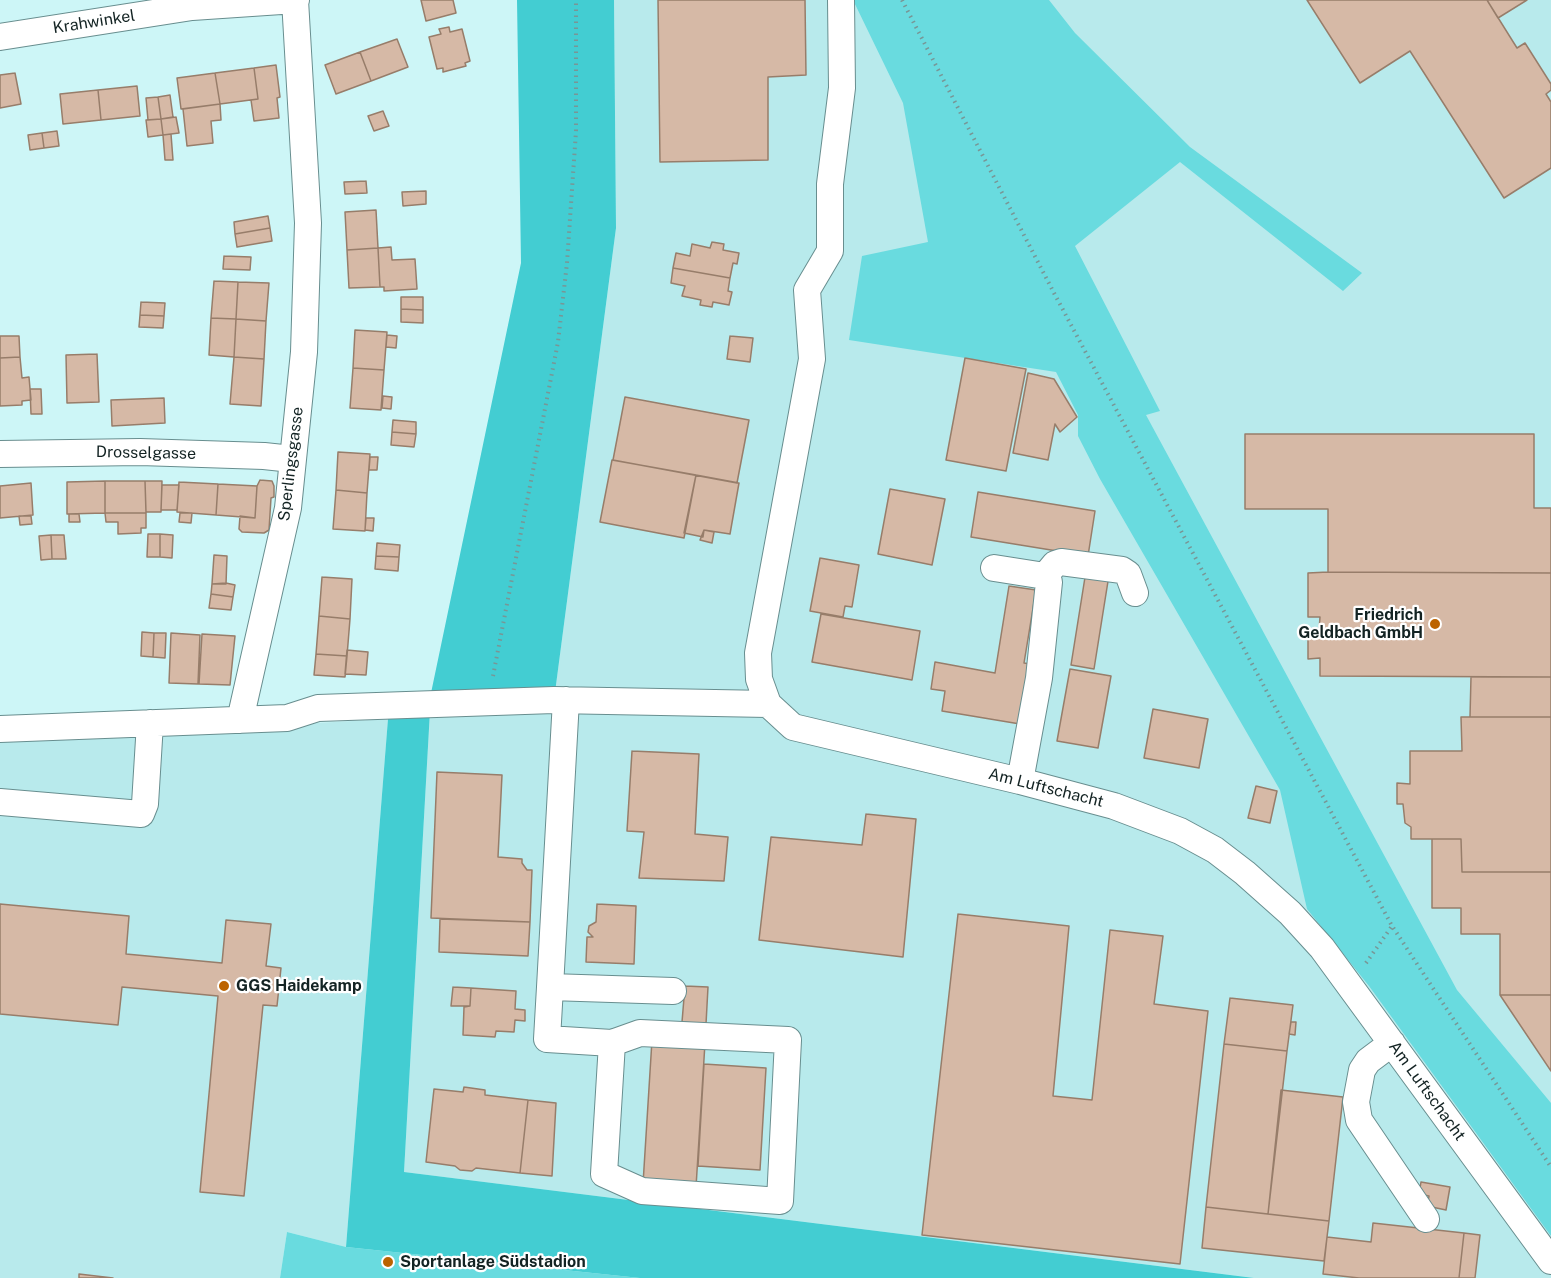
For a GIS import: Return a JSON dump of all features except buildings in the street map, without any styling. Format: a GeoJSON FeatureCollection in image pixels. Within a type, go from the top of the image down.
{"type":"FeatureCollection","features":[{"type":"Feature","properties":{"kind":"street","name":"Krahwinkel"},"geometry":{"type":"LineString","coordinates":[[0,37],[192,3],[295,0]]}},
{"type":"Feature","properties":{"kind":"street","name":"Sperlingsgasse"},"geometry":{"type":"LineString","coordinates":[[240,720],[288,508],[304,352],[309,223],[295,0]]}},
{"type":"Feature","properties":{"kind":"street","name":"Am Luftschacht"},"geometry":{"type":"LineString","coordinates":[[841,0],[842,88],[830,184],[830,251],[807,290],[812,359],[758,653],[759,679],[768,704],[793,727],[1020,781],[1114,806],[1180,831],[1215,850],[1290,913],[1322,948],[1551,1261]]}},
{"type":"Feature","properties":{"kind":"street","name":"Drosselgasse"},"geometry":{"type":"LineString","coordinates":[[0,454],[140,452],[292,459]]}},
{"type":"Feature","properties":{"kind":"street"},"geometry":{"type":"LineString","coordinates":[[1045,576],[1055,564],[1061,562],[1122,570],[1128,574],[1135,593]]}},
{"type":"Feature","properties":{"kind":"street"},"geometry":{"type":"LineString","coordinates":[[994,568],[1045,576],[1049,582],[1050,591],[1039,678],[1020,781]]}},
{"type":"Feature","properties":{"kind":"street"},"geometry":{"type":"LineString","coordinates":[[566,700],[548,1039],[612,1043],[640,1033],[788,1040],[780,1201],[642,1191],[604,1174],[612,1043]]}},
{"type":"Feature","properties":{"kind":"street"},"geometry":{"type":"LineString","coordinates":[[0,729],[287,718],[318,708],[566,700],[768,704]]}},
{"type":"Feature","properties":{"kind":"street"},"geometry":{"type":"LineString","coordinates":[[0,802],[141,814],[145,804],[150,723]]}},
{"type":"Feature","properties":{"kind":"street"},"geometry":{"type":"LineString","coordinates":[[550,987],[672,991]]}},
{"type":"Feature","properties":{"kind":"street"},"geometry":{"type":"LineString","coordinates":[[1392,1043],[1368,1061],[1362,1070],[1356,1102],[1359,1120],[1426,1219]]}},
{"type":"Feature","properties":{"kind":"path"},"geometry":{"type":"LineString","coordinates":[[487,703],[558,342],[567,263],[576,130],[576,0]]}},
{"type":"Feature","properties":{"kind":"path"},"geometry":{"type":"LineString","coordinates":[[902,0],[1054,293],[1392,926],[1551,1167]]}},
{"type":"Feature","properties":{"kind":"path"},"geometry":{"type":"LineString","coordinates":[[1350,986],[1392,926]]}},
{"type":"Feature","properties":{"kind":"shaded area"},"geometry":{"type":"Polygon","coordinates":[[[517,0],[614,0],[616,228],[554,700],[431,693],[521,263],[517,0]]]}},
{"type":"Feature","properties":{"kind":"shaded area"},"geometry":{"type":"Polygon","coordinates":[[[614,0],[1551,0],[1551,1278],[1254,1278],[404,1172],[431,693],[554,700],[616,228],[614,0]]]}},
{"type":"Feature","properties":{"kind":"shaded area"},"geometry":{"type":"Polygon","coordinates":[[[853,0],[1049,0],[1075,33],[1190,147],[1362,273],[1343,291],[1180,162],[1075,246],[1160,411],[1146,415],[1457,990],[1551,1103],[1551,1236],[1369,986],[1307,909],[1280,790],[1100,479],[1078,436],[1078,415],[1056,372],[849,340],[862,256],[928,242],[903,103],[853,0]]]}},
{"type":"Feature","properties":{"kind":"shaded area"},"geometry":{"type":"Polygon","coordinates":[[[431,693],[404,1172],[1254,1278],[640,1278],[346,1247],[388,719],[431,693]]]}},
{"type":"Feature","properties":{"kind":"shaded area"},"geometry":{"type":"Polygon","coordinates":[[[388,719],[346,1247],[287,1232],[280,1278],[0,1278],[0,741],[388,719]]]}},
{"type":"Feature","properties":{"kind":"shaded area","name":"Sportanlage Südstadion"},"geometry":{"type":"Polygon","coordinates":[[[287,1232],[346,1247],[640,1278],[280,1278],[287,1232]]]}},
{"type":"Feature","properties":{"kind":"place","name":"Friedrich Geldbach GmbH"},"geometry":{"type":"Point","coordinates":[1435,624]}},
{"type":"Feature","properties":{"kind":"place","name":"GGS Haidekamp"},"geometry":{"type":"Point","coordinates":[224,986]}},
{"type":"Feature","properties":{"kind":"place","name":"Sportanlage Südstadion"},"geometry":{"type":"Point","coordinates":[388,1262]}}]}
